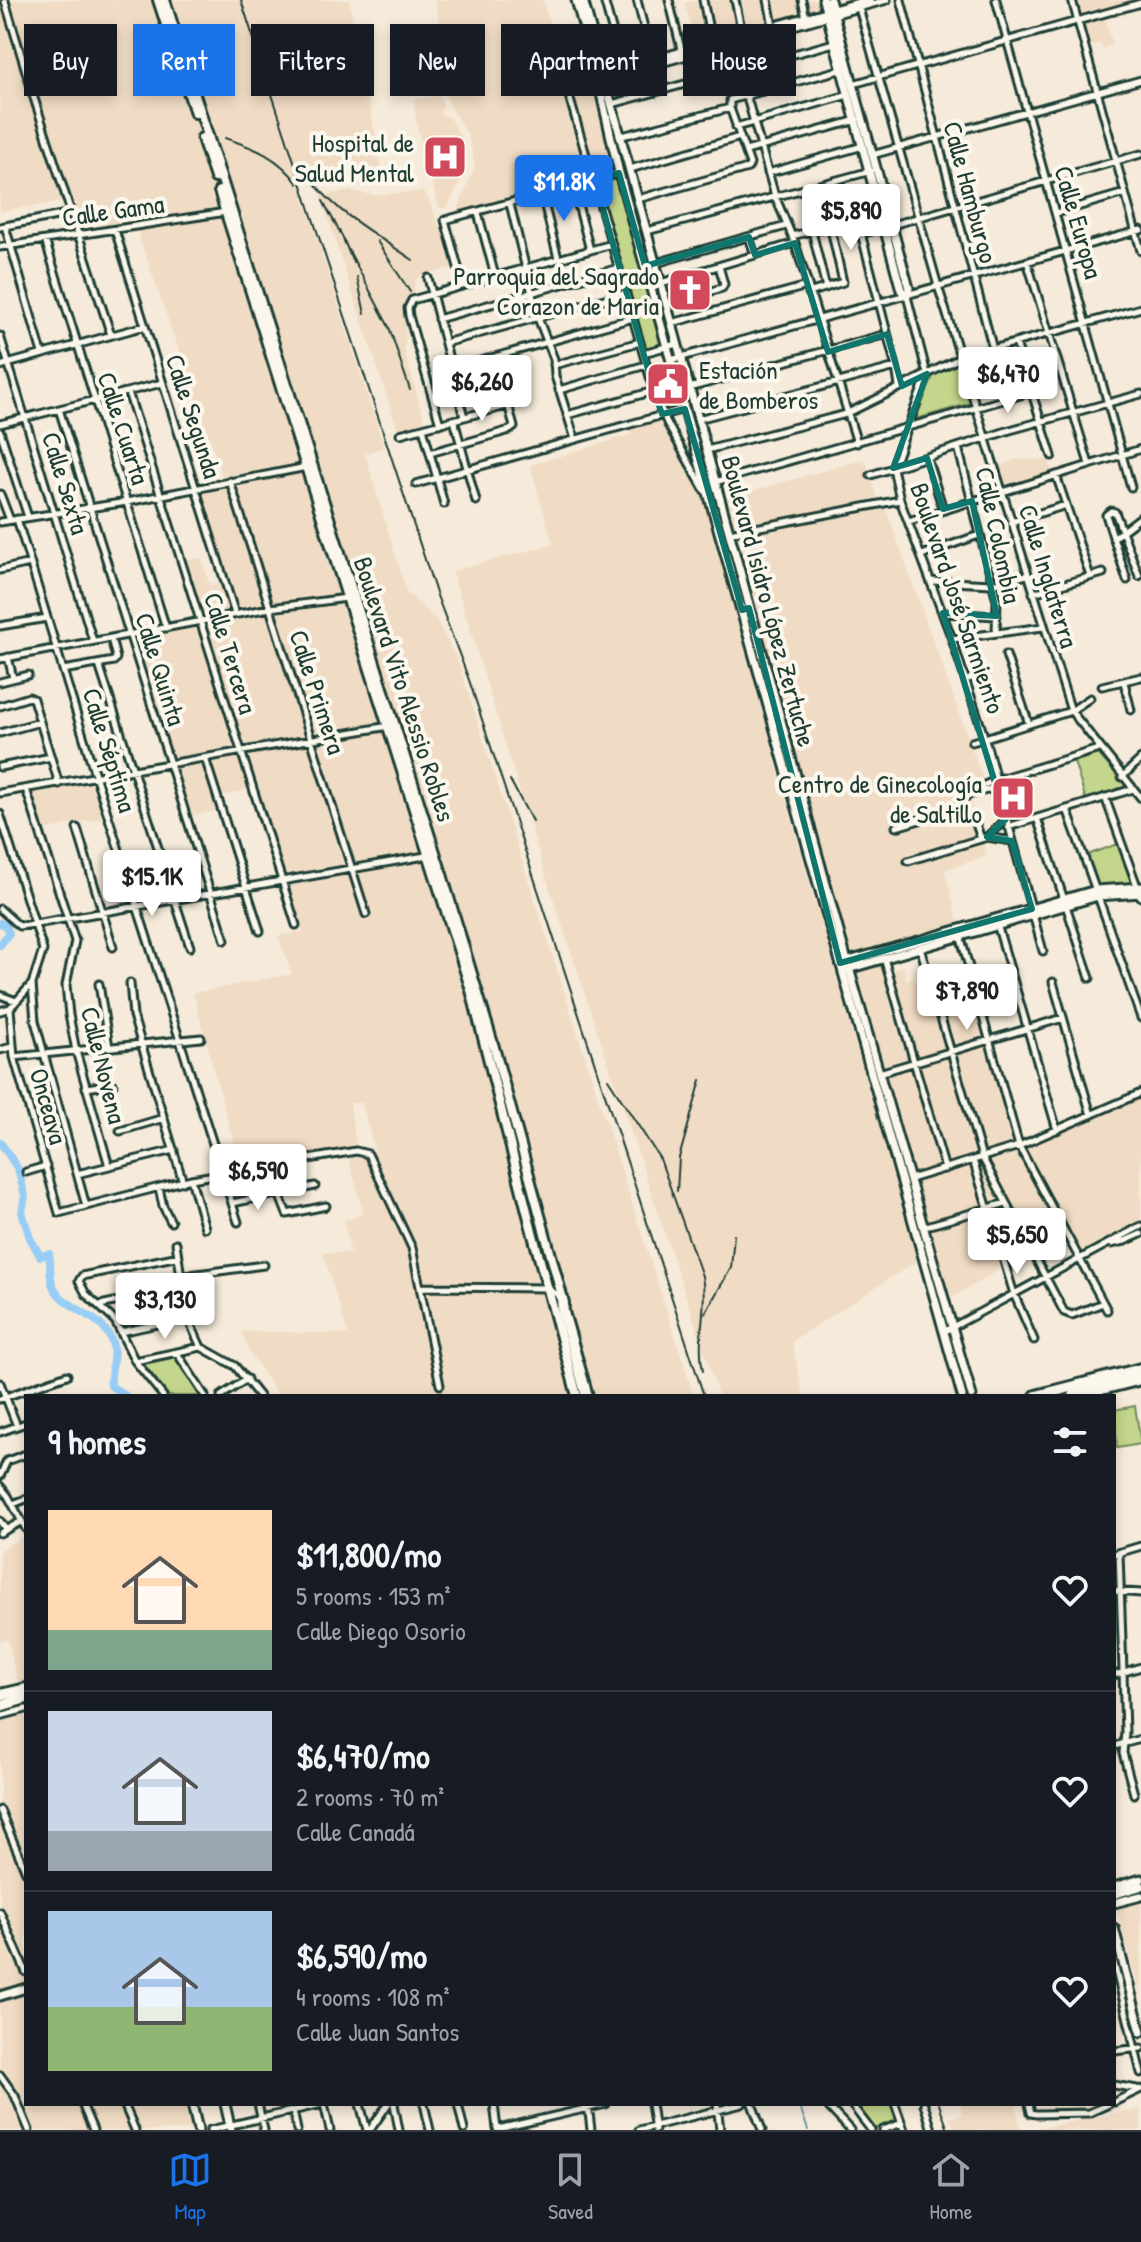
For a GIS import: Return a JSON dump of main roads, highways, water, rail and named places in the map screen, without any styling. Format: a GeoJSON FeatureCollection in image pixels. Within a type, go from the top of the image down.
{"type":"FeatureCollection","features":[{"type":"Feature","properties":{"kind":"highway"},"geometry":{"type":"LineString","coordinates":[[562,1298],[566,1339],[583,1394]]}},
{"type":"Feature","properties":{"kind":"highway"},"geometry":{"type":"LineString","coordinates":[[563,1312],[584,1384],[584,1394]]}},
{"type":"Feature","properties":{"kind":"highway"},"geometry":{"type":"LineString","coordinates":[[1112,1386],[1141,1369]]}},
{"type":"Feature","properties":{"kind":"highway"},"geometry":{"type":"LineString","coordinates":[[1044,1394],[1141,1369]]}},
{"type":"Feature","properties":{"kind":"highway"},"geometry":{"type":"LineString","coordinates":[[1082,1394],[1141,1379]]}},
{"type":"Feature","properties":{"kind":"highway"},"geometry":{"type":"LineString","coordinates":[[0,1695],[24,1689]]}},
{"type":"Feature","properties":{"kind":"highway"},"geometry":{"type":"LineString","coordinates":[[0,1706],[24,1699]]}},
{"type":"Feature","properties":{"kind":"main road","name":"Boulevard Vito Alessio Robles"},"geometry":{"type":"LineString","coordinates":[[158,0],[432,855],[562,1298],[584,1394]]}},
{"type":"Feature","properties":{"kind":"main road","name":"Boulevard Vito Alessio Robles"},"geometry":{"type":"LineString","coordinates":[[165,0],[228,212]]}},
{"type":"Feature","properties":{"kind":"main road","name":"Boulevard Isidro López Zertuche"},"geometry":{"type":"LineString","coordinates":[[576,0],[584,24]]}},
{"type":"Feature","properties":{"kind":"main road","name":"Boulevard Isidro López Zertuche"},"geometry":{"type":"LineString","coordinates":[[583,0],[589,24]]}},
{"type":"Feature","properties":{"kind":"main road"},"geometry":{"type":"LineString","coordinates":[[823,0],[830,14],[845,69],[848,95],[872,155],[873,171]]}},
{"type":"Feature","properties":{"kind":"main road"},"geometry":{"type":"LineString","coordinates":[[830,0],[834,43],[853,85],[863,146],[888,226],[901,290],[907,296]]}},
{"type":"Feature","properties":{"kind":"main road"},"geometry":{"type":"LineString","coordinates":[[667,59],[830,14],[869,0]]}},
{"type":"Feature","properties":{"kind":"main road","name":"Boulevard Isidro López Zertuche"},"geometry":{"type":"LineString","coordinates":[[604,96],[619,173],[667,347],[746,609],[948,1329],[971,1394]]}},
{"type":"Feature","properties":{"kind":"main road","name":"Boulevard Isidro López Zertuche"},"geometry":{"type":"LineString","coordinates":[[609,96],[707,450],[746,609]]}},
{"type":"Feature","properties":{"kind":"main road"},"geometry":{"type":"LineString","coordinates":[[845,966],[1097,893],[1140,891]]}},
{"type":"Feature","properties":{"kind":"main road","name":"Boulevard Isidro López Zertuche"},"geometry":{"type":"LineString","coordinates":[[845,966],[879,1073],[897,1150],[909,1179],[919,1228]]}},
{"type":"Feature","properties":{"kind":"main road","name":"Boulevard Vito Alessio Robles"},"geometry":{"type":"LineString","coordinates":[[504,1100],[547,1288],[583,1394]]}},
{"type":"Feature","properties":{"kind":"main road","name":"Boulevard Isidro López Zertuche"},"geometry":{"type":"LineString","coordinates":[[948,1329],[962,1394]]}},
{"type":"Feature","properties":{"kind":"main road"},"geometry":{"type":"LineString","coordinates":[[1116,1886],[1141,1879]]}},
{"type":"Feature","properties":{"kind":"main road"},"geometry":{"type":"LineString","coordinates":[[1116,1897],[1141,1891]]}},
{"type":"Feature","properties":{"kind":"main road"},"geometry":{"type":"LineString","coordinates":[[1117,1948],[1141,2032]]}},
{"type":"Feature","properties":{"kind":"main road"},"geometry":{"type":"LineString","coordinates":[[0,1996],[24,1989]]}},
{"type":"Feature","properties":{"kind":"main road"},"geometry":{"type":"LineString","coordinates":[[192,2106],[198,2130]]}},
{"type":"Feature","properties":{"kind":"main road"},"geometry":{"type":"LineString","coordinates":[[226,2106],[231,2128]]}},
{"type":"Feature","properties":{"kind":"waterway"},"geometry":{"type":"LineString","coordinates":[[0,923],[6,926],[9,933],[0,945]]}},
{"type":"Feature","properties":{"kind":"waterway"},"geometry":{"type":"LineString","coordinates":[[0,1142],[18,1169],[25,1196],[22,1212],[30,1238],[40,1256],[49,1254],[53,1286],[65,1301],[91,1317],[107,1332],[113,1347],[111,1386],[123,1394]]}},
{"type":"Feature","properties":{"kind":"waterway"},"geometry":{"type":"LineString","coordinates":[[800,2106],[808,2130]]}},
{"type":"Feature","properties":{"kind":"railway"},"geometry":{"type":"LineString","coordinates":[[241,0],[703,1394]]}},
{"type":"Feature","properties":{"kind":"railway"},"geometry":{"type":"LineString","coordinates":[[225,138],[266,155],[283,167],[298,184]]}},
{"type":"Feature","properties":{"kind":"railway"},"geometry":{"type":"LineString","coordinates":[[303,166],[324,195],[338,207],[413,260]]}},
{"type":"Feature","properties":{"kind":"railway"},"geometry":{"type":"LineString","coordinates":[[323,201],[353,262]]}},
{"type":"Feature","properties":{"kind":"railway"},"geometry":{"type":"LineString","coordinates":[[377,241],[410,292]]}},
{"type":"Feature","properties":{"kind":"railway"},"geometry":{"type":"LineString","coordinates":[[349,251],[389,327],[410,390]]}},
{"type":"Feature","properties":{"kind":"railway"},"geometry":{"type":"LineString","coordinates":[[357,277],[365,314]]}},
{"type":"Feature","properties":{"kind":"railway"},"geometry":{"type":"LineString","coordinates":[[510,780],[532,821]]}},
{"type":"Feature","properties":{"kind":"railway"},"geometry":{"type":"LineString","coordinates":[[608,1079],[660,1159],[702,1276],[703,1371]]}},
{"type":"Feature","properties":{"kind":"railway"},"geometry":{"type":"LineString","coordinates":[[677,1191],[679,1158],[701,1080]]}},
{"type":"Feature","properties":{"kind":"railway"},"geometry":{"type":"LineString","coordinates":[[705,1313],[731,1268],[734,1235]]}},
{"type":"Feature","properties":{"kind":"railway"},"geometry":{"type":"LineString","coordinates":[[940,2106],[948,2130]]}},
{"type":"Feature","properties":{"kind":"place","name":"Hospital de Salud Mental"},"geometry":{"type":"Point","coordinates":[445,157]}},
{"type":"Feature","properties":{"kind":"place","name":"Parroquia del Sagrado Corazon de Maria"},"geometry":{"type":"Point","coordinates":[690,290]}},
{"type":"Feature","properties":{"kind":"place","name":"Estación de Bomberos"},"geometry":{"type":"Point","coordinates":[668,384]}},
{"type":"Feature","properties":{"kind":"place","name":"Centro de Ginecología de Saltillo"},"geometry":{"type":"Point","coordinates":[1013,798]}}]}
